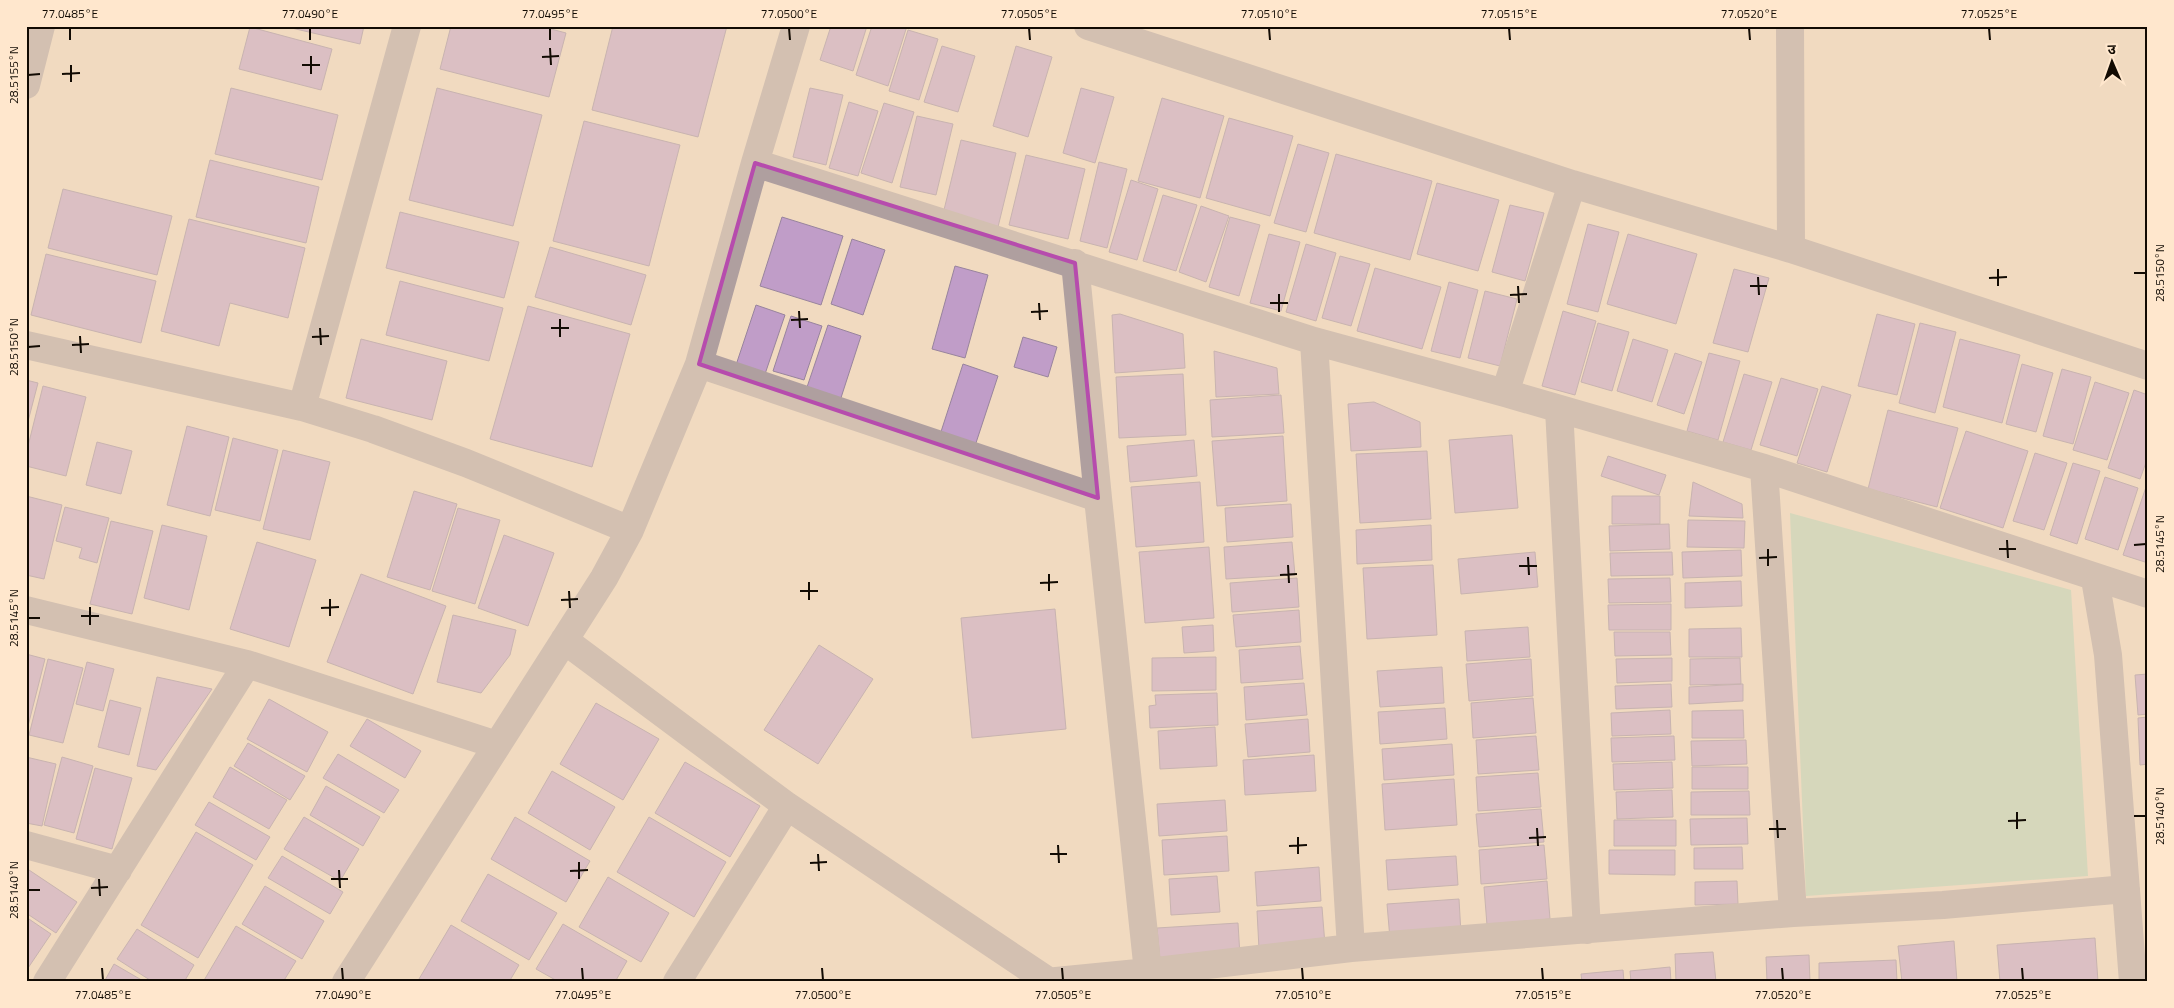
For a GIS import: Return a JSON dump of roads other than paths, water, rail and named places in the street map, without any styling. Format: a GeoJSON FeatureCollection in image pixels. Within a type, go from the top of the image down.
{"type":"FeatureCollection","features":[{"type":"Feature","properties":{"kind":"street"},"geometry":{"type":"LineString","coordinates":[[26,85],[41,26]]}},
{"type":"Feature","properties":{"kind":"street"},"geometry":{"type":"LineString","coordinates":[[302,406],[406,26]]}},
{"type":"Feature","properties":{"kind":"street"},"geometry":{"type":"LineString","coordinates":[[346,982],[604,578],[630,530],[700,364],[755,163],[796,26]]}},
{"type":"Feature","properties":{"kind":"street"},"geometry":{"type":"LineString","coordinates":[[1088,26],[1572,184],[1791,249],[2148,366]]}},
{"type":"Feature","properties":{"kind":"street"},"geometry":{"type":"LineString","coordinates":[[1790,26],[1791,249]]}},
{"type":"Feature","properties":{"kind":"street"},"geometry":{"type":"LineString","coordinates":[[755,163],[1075,263],[1314,341],[1505,393],[1764,468],[2096,579],[2148,594]]}},
{"type":"Feature","properties":{"kind":"street"},"geometry":{"type":"LineString","coordinates":[[1505,393],[1572,184]]}},
{"type":"Feature","properties":{"kind":"street"},"geometry":{"type":"LineString","coordinates":[[1075,263],[1148,972]]}},
{"type":"Feature","properties":{"kind":"street"},"geometry":{"type":"LineString","coordinates":[[1314,341],[1350,948]]}},
{"type":"Feature","properties":{"kind":"street"},"geometry":{"type":"LineString","coordinates":[[26,345],[302,406],[374,429],[466,463],[630,530]]}},
{"type":"Feature","properties":{"kind":"street"},"geometry":{"type":"LineString","coordinates":[[700,364],[1098,498]]}},
{"type":"Feature","properties":{"kind":"street"},"geometry":{"type":"LineString","coordinates":[[1559,409],[1588,930]]}},
{"type":"Feature","properties":{"kind":"street"},"geometry":{"type":"LineString","coordinates":[[1764,468],[1793,913]]}},
{"type":"Feature","properties":{"kind":"street"},"geometry":{"type":"LineString","coordinates":[[2096,579],[2108,655],[2133,982]]}},
{"type":"Feature","properties":{"kind":"street"},"geometry":{"type":"LineString","coordinates":[[26,610],[247,664],[497,745]]}},
{"type":"Feature","properties":{"kind":"street"},"geometry":{"type":"LineString","coordinates":[[564,640],[787,806],[1047,982],[1350,948],[1793,913],[1943,905],[2126,890]]}},
{"type":"Feature","properties":{"kind":"street"},"geometry":{"type":"LineString","coordinates":[[47,982],[247,664]]}},
{"type":"Feature","properties":{"kind":"street"},"geometry":{"type":"LineString","coordinates":[[676,982],[787,806]]}},
{"type":"Feature","properties":{"kind":"street"},"geometry":{"type":"LineString","coordinates":[[26,845],[118,870]]}}]}
